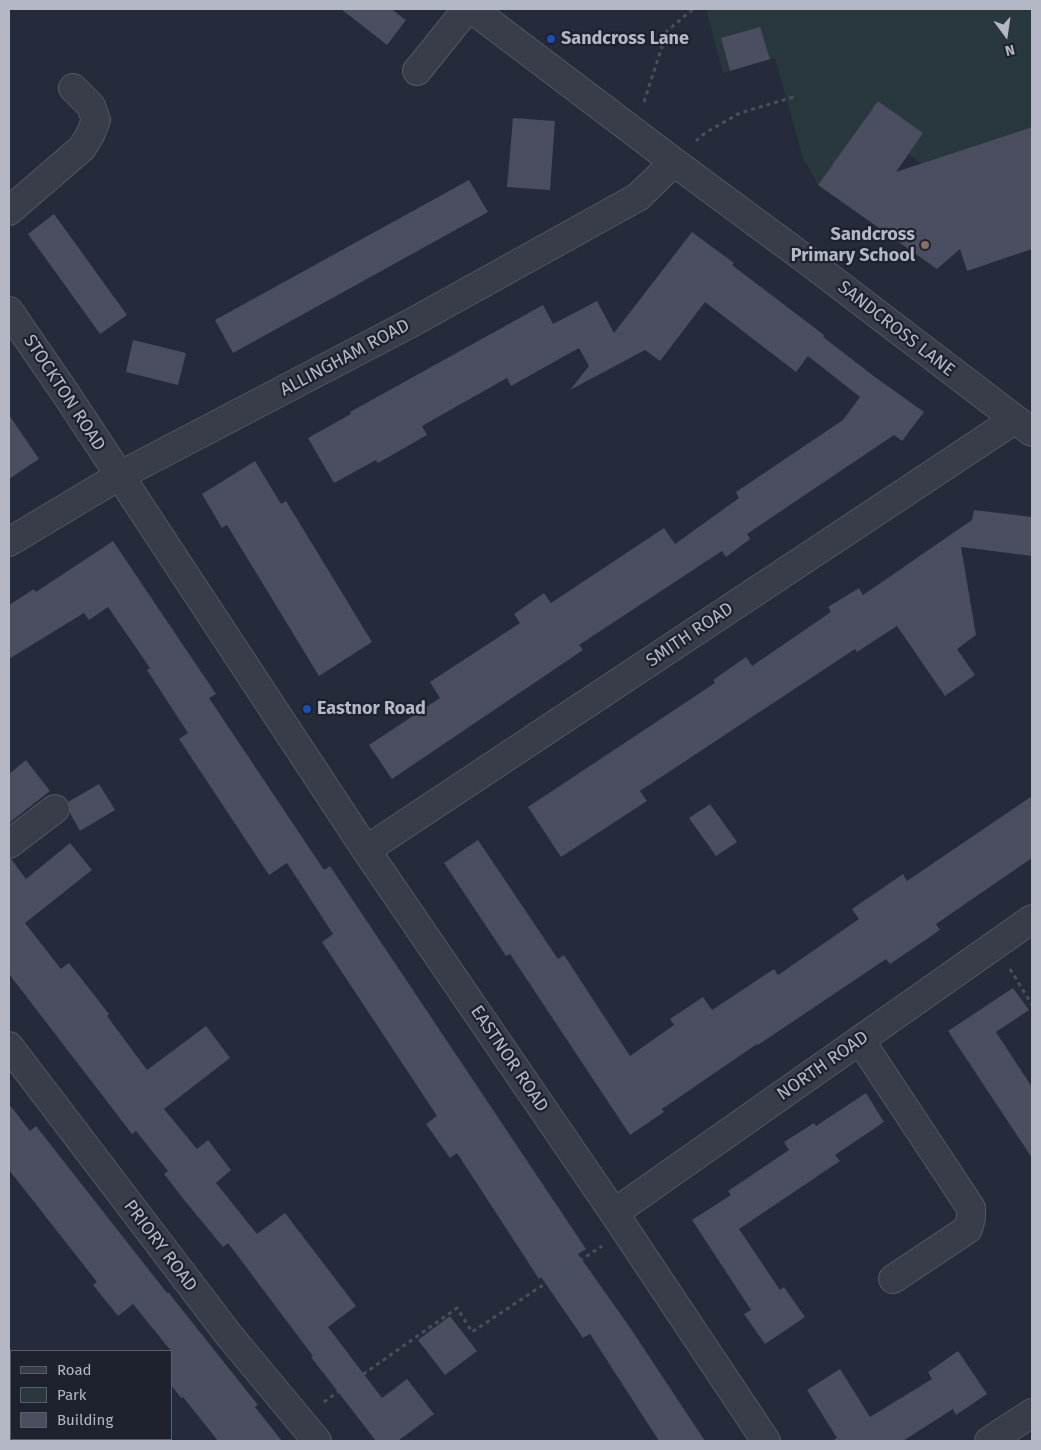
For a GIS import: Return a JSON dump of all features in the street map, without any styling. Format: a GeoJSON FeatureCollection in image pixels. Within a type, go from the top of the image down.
{"type":"FeatureCollection","features":[{"type":"Feature","properties":{"kind":"street"},"geometry":{"type":"LineString","coordinates":[[417,71],[467,9]]}},
{"type":"Feature","properties":{"kind":"street","name":"SANDCROSS LANE"},"geometry":{"type":"LineString","coordinates":[[472,9],[808,261],[1023,426]]}},
{"type":"Feature","properties":{"kind":"street"},"geometry":{"type":"LineString","coordinates":[[9,211],[82,148],[90,136],[96,120],[91,106],[73,88]]}},
{"type":"Feature","properties":{"kind":"street","name":"ALLINGHAM ROAD"},"geometry":{"type":"LineString","coordinates":[[9,542],[119,476],[413,322],[638,197],[674,162]]}},
{"type":"Feature","properties":{"kind":"street","name":"STOCKTON ROAD"},"geometry":{"type":"LineString","coordinates":[[10,316],[119,476]]}},
{"type":"Feature","properties":{"kind":"street","name":"SMITH ROAD"},"geometry":{"type":"LineString","coordinates":[[366,850],[1023,426]]}},
{"type":"Feature","properties":{"kind":"street","name":"EASTNOR ROAD"},"geometry":{"type":"LineString","coordinates":[[119,476],[366,850],[766,1441]]}},
{"type":"Feature","properties":{"kind":"street"},"geometry":{"type":"LineString","coordinates":[[9,844],[55,809]]}},
{"type":"Feature","properties":{"kind":"street","name":"NORTH ROAD"},"geometry":{"type":"LineString","coordinates":[[619,1222],[860,1040],[1032,919]]}},
{"type":"Feature","properties":{"kind":"street"},"geometry":{"type":"LineString","coordinates":[[860,1040],[971,1208],[968,1229],[893,1279]]}},
{"type":"Feature","properties":{"kind":"street","name":"PRIORY ROAD"},"geometry":{"type":"LineString","coordinates":[[9,1046],[228,1334],[317,1441]]}},
{"type":"Feature","properties":{"kind":"street"},"geometry":{"type":"LineString","coordinates":[[990,1441],[1032,1413]]}},
{"type":"Feature","properties":{"kind":"path"},"geometry":{"type":"LineString","coordinates":[[637,134],[645,94],[667,31],[693,9]]}},
{"type":"Feature","properties":{"kind":"path"},"geometry":{"type":"LineString","coordinates":[[674,162],[705,132],[740,113],[797,96]]}},
{"type":"Feature","properties":{"kind":"path"},"geometry":{"type":"LineString","coordinates":[[995,946],[1032,1005]]}},
{"type":"Feature","properties":{"kind":"path"},"geometry":{"type":"LineString","coordinates":[[300,1419],[457,1308],[472,1332],[619,1222]]}},
{"type":"Feature","properties":{"kind":"green space"},"geometry":{"type":"Polygon","coordinates":[[[706,9],[1032,9],[1032,127],[922,164],[908,154],[923,133],[878,101],[818,185],[803,158],[775,58],[723,73],[706,9]]]}},
{"type":"Feature","properties":{"kind":"building"},"geometry":{"type":"Polygon","coordinates":[[[341,9],[391,9],[406,20],[387,45],[341,9]]]}},
{"type":"Feature","properties":{"kind":"building"},"geometry":{"type":"Polygon","coordinates":[[[760,27],[770,59],[730,71],[721,38],[760,27]]]}},
{"type":"Feature","properties":{"kind":"building"},"geometry":{"type":"Polygon","coordinates":[[[878,101],[923,133],[896,172],[1032,127],[1032,249],[967,271],[960,249],[937,269],[818,185],[878,101]]]}},
{"type":"Feature","properties":{"kind":"building"},"geometry":{"type":"Polygon","coordinates":[[[513,118],[555,121],[550,190],[507,187],[513,118]]]}},
{"type":"Feature","properties":{"kind":"building"},"geometry":{"type":"Polygon","coordinates":[[[469,180],[488,212],[233,353],[215,320],[469,180]]]}},
{"type":"Feature","properties":{"kind":"building"},"geometry":{"type":"Polygon","coordinates":[[[54,214],[127,315],[100,334],[28,234],[54,214]]]}},
{"type":"Feature","properties":{"kind":"building"},"geometry":{"type":"Polygon","coordinates":[[[692,232],[824,335],[823,337],[924,412],[902,441],[894,435],[747,534],[750,539],[726,557],[722,551],[579,645],[583,650],[392,779],[369,745],[440,698],[430,682],[520,623],[514,614],[544,593],[551,603],[664,528],[675,544],[739,498],[736,492],[843,420],[860,397],[808,356],[796,372],[705,302],[660,361],[645,350],[570,390],[589,366],[579,348],[511,386],[507,378],[422,426],[427,435],[378,463],[376,460],[334,483],[308,438],[351,414],[350,412],[543,305],[553,324],[597,301],[614,333],[692,232]]]}},
{"type":"Feature","properties":{"kind":"building"},"geometry":{"type":"Polygon","coordinates":[[[133,340],[186,353],[178,385],[126,372],[133,340]]]}},
{"type":"Feature","properties":{"kind":"building"},"geometry":{"type":"Polygon","coordinates":[[[9,415],[39,459],[9,479],[9,415]]]}},
{"type":"Feature","properties":{"kind":"building"},"geometry":{"type":"Polygon","coordinates":[[[255,461],[281,504],[286,501],[372,642],[319,676],[227,525],[222,528],[202,494],[255,461]]]}},
{"type":"Feature","properties":{"kind":"building"},"geometry":{"type":"Polygon","coordinates":[[[974,510],[1032,517],[1032,556],[961,547],[976,635],[957,649],[975,675],[945,696],[897,626],[857,652],[855,649],[640,791],[647,801],[561,857],[528,807],[715,683],[713,680],[746,657],[752,666],[831,612],[828,607],[859,588],[863,595],[972,520],[974,510]]]}},
{"type":"Feature","properties":{"kind":"building"},"geometry":{"type":"Polygon","coordinates":[[[113,541],[216,694],[209,698],[324,870],[330,866],[586,1249],[578,1254],[631,1329],[705,1441],[659,1441],[590,1334],[583,1338],[541,1277],[539,1279],[457,1153],[450,1158],[426,1124],[437,1116],[322,942],[333,934],[287,863],[269,875],[179,739],[188,733],[147,670],[150,668],[108,607],[89,620],[84,613],[9,659],[9,605],[34,589],[36,592],[113,541]]]}},
{"type":"Feature","properties":{"kind":"building"},"geometry":{"type":"Polygon","coordinates":[[[26,760],[50,791],[9,823],[9,774],[26,760]]]}},
{"type":"Feature","properties":{"kind":"building"},"geometry":{"type":"Polygon","coordinates":[[[99,784],[115,810],[80,831],[70,813],[68,802],[99,784]]]}},
{"type":"Feature","properties":{"kind":"building"},"geometry":{"type":"Polygon","coordinates":[[[1032,796],[1032,858],[936,924],[940,930],[890,964],[886,959],[757,1044],[662,1109],[664,1112],[630,1135],[510,954],[506,956],[444,863],[478,840],[558,959],[564,955],[630,1056],[674,1025],[670,1019],[703,997],[712,1010],[774,969],[778,975],[859,919],[852,909],[903,874],[907,881],[1032,796]]]}},
{"type":"Feature","properties":{"kind":"building"},"geometry":{"type":"Polygon","coordinates":[[[710,804],[737,842],[716,856],[689,818],[710,804]]]}},
{"type":"Feature","properties":{"kind":"building"},"geometry":{"type":"Polygon","coordinates":[[[70,843],[92,870],[25,923],[61,969],[69,963],[109,1014],[107,1016],[147,1070],[206,1026],[230,1058],[164,1109],[197,1149],[208,1140],[231,1170],[216,1183],[257,1234],[285,1213],[356,1306],[328,1327],[382,1398],[407,1379],[434,1414],[398,1441],[376,1441],[311,1357],[313,1356],[228,1243],[223,1247],[185,1201],[164,1174],[168,1171],[136,1131],[132,1134],[9,974],[9,859],[11,859],[26,879],[70,843]]]}},
{"type":"Feature","properties":{"kind":"building"},"geometry":{"type":"Polygon","coordinates":[[[1013,988],[1029,1010],[996,1032],[1032,1087],[1032,1158],[948,1031],[1013,988]]]}},
{"type":"Feature","properties":{"kind":"building"},"geometry":{"type":"Polygon","coordinates":[[[866,1093],[884,1122],[835,1155],[840,1161],[739,1229],[780,1290],[784,1287],[805,1317],[765,1344],[744,1314],[751,1310],[692,1220],[731,1195],[728,1191],[789,1150],[784,1142],[814,1123],[816,1126],[866,1093]]]}},
{"type":"Feature","properties":{"kind":"building"},"geometry":{"type":"Polygon","coordinates":[[[9,1104],[30,1131],[36,1126],[258,1405],[255,1407],[282,1441],[218,1441],[183,1397],[181,1398],[172,1386],[172,1350],[133,1304],[118,1316],[93,1285],[97,1282],[9,1170],[9,1104]]]}},
{"type":"Feature","properties":{"kind":"building"},"geometry":{"type":"Polygon","coordinates":[[[450,1316],[477,1351],[445,1375],[418,1340],[450,1316]]]}},
{"type":"Feature","properties":{"kind":"building"},"geometry":{"type":"Polygon","coordinates":[[[958,1351],[987,1394],[956,1415],[953,1409],[903,1441],[832,1441],[837,1438],[807,1390],[840,1369],[870,1417],[932,1379],[928,1372],[958,1351]]]}},
{"type":"Feature","properties":{"kind":"place","name":"Sandcross Lane"},"geometry":{"type":"Point","coordinates":[551,39]}},
{"type":"Feature","properties":{"kind":"place","name":"Sandcross Primary School"},"geometry":{"type":"Point","coordinates":[925,245]}},
{"type":"Feature","properties":{"kind":"place","name":"Eastnor Road"},"geometry":{"type":"Point","coordinates":[307,709]}}]}
